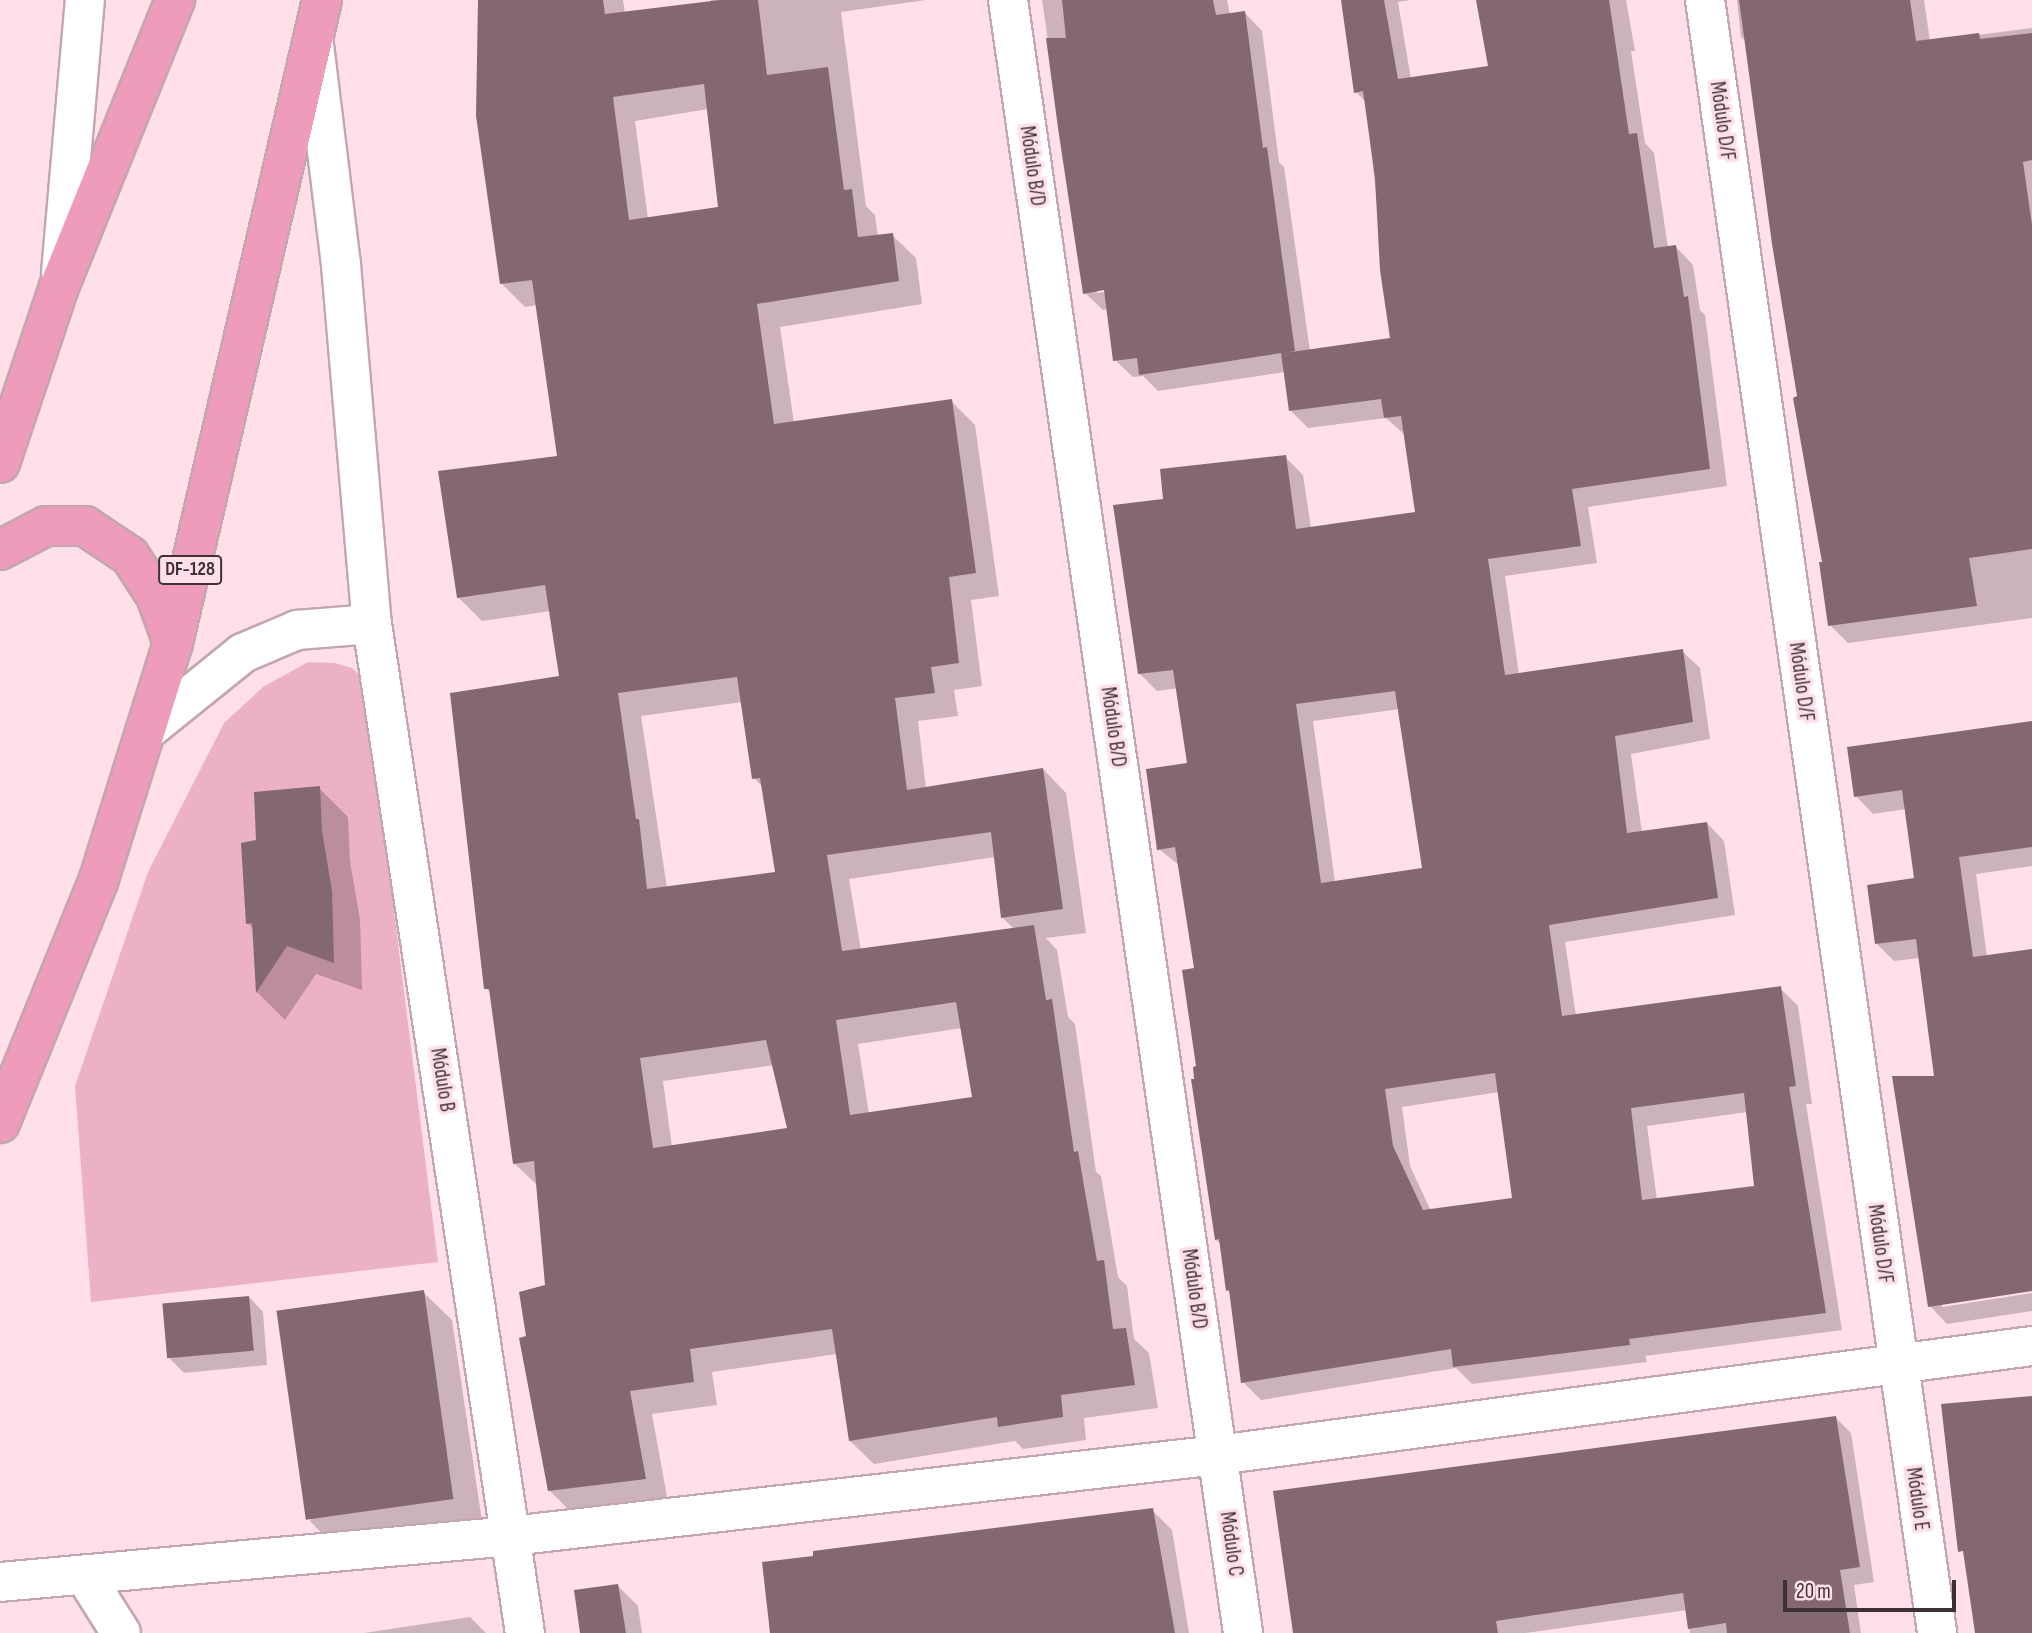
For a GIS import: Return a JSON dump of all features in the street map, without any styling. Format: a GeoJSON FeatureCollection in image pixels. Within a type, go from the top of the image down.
{"type":"FeatureCollection","features":[{"type":"Feature","properties":{"kind":"main road"},"geometry":{"type":"LineString","coordinates":[[0,463],[59,287],[174,0]]}},
{"type":"Feature","properties":{"kind":"main road","name":"DF-128"},"geometry":{"type":"LineString","coordinates":[[0,1123],[98,882],[173,643],[314,45],[322,0]]}},
{"type":"Feature","properties":{"kind":"main road"},"geometry":{"type":"LineString","coordinates":[[0,550],[46,526],[85,526],[130,556],[156,596],[173,643]]}},
{"type":"Feature","properties":{"kind":"street"},"geometry":{"type":"LineString","coordinates":[[59,287],[85,0]]}},
{"type":"Feature","properties":{"kind":"street","name":"Módulo B/D"},"geometry":{"type":"LineString","coordinates":[[1008,0],[1219,1455]]}},
{"type":"Feature","properties":{"kind":"street","name":"Módulo D/F"},"geometry":{"type":"LineString","coordinates":[[1705,0],[1897,1365]]}},
{"type":"Feature","properties":{"kind":"street","name":"Módulo B"},"geometry":{"type":"LineString","coordinates":[[314,45],[341,265],[372,624],[525,1633]]}},
{"type":"Feature","properties":{"kind":"street"},"geometry":{"type":"LineString","coordinates":[[145,732],[243,653],[297,630],[372,624]]}},
{"type":"Feature","properties":{"kind":"street"},"geometry":{"type":"LineString","coordinates":[[0,1583],[511,1536],[1219,1455],[2032,1346]]}},
{"type":"Feature","properties":{"kind":"street","name":"Módulo E"},"geometry":{"type":"LineString","coordinates":[[1897,1365],[1937,1633]]}},
{"type":"Feature","properties":{"kind":"street","name":"Módulo C"},"geometry":{"type":"LineString","coordinates":[[1219,1455],[1243,1633]]}},
{"type":"Feature","properties":{"kind":"street"},"geometry":{"type":"LineString","coordinates":[[85,1576],[121,1633]]}},
{"type":"Feature","properties":{"kind":"shaded area"},"geometry":{"type":"Polygon","coordinates":[[[308,662],[335,663],[352,668],[365,680],[438,1262],[91,1302],[75,1086],[148,872],[224,723],[263,687],[308,662]]]}},
{"type":"Feature","properties":{"kind":"building"},"geometry":{"type":"Polygon","coordinates":[[[478,0],[603,0],[605,14],[720,0],[758,0],[767,75],[828,67],[844,190],[852,189],[858,237],[893,233],[899,281],[757,304],[774,424],[952,399],[976,573],[949,577],[959,663],[931,667],[935,693],[895,698],[907,790],[1043,768],[1063,909],[1001,918],[991,832],[827,855],[842,951],[1034,925],[1046,1000],[1052,999],[1074,1152],[1078,1151],[1097,1261],[1104,1260],[1113,1329],[1126,1328],[1135,1385],[1061,1395],[1063,1417],[998,1427],[997,1417],[849,1441],[832,1329],[690,1349],[694,1382],[630,1391],[646,1479],[548,1491],[519,1338],[526,1336],[519,1292],[545,1285],[534,1161],[513,1164],[489,989],[484,989],[450,693],[559,676],[545,585],[457,598],[438,471],[557,456],[532,280],[500,284],[476,116],[478,0]],[[704,84],[613,97],[629,220],[718,207],[704,84]],[[737,677],[618,693],[636,819],[639,819],[647,889],[775,872],[760,778],[752,779],[737,677]],[[956,1002],[836,1020],[850,1115],[972,1097],[956,1002]],[[766,1040],[640,1058],[653,1148],[787,1128],[766,1040]]]}},
{"type":"Feature","properties":{"kind":"building"},"geometry":{"type":"Polygon","coordinates":[[[1062,0],[1213,0],[1216,15],[1245,11],[1263,148],[1267,147],[1295,351],[1284,353],[1390,338],[1380,270],[1375,178],[1363,91],[1354,93],[1341,0],[1384,0],[1398,79],[1488,66],[1476,0],[1609,0],[1629,134],[1637,133],[1654,248],[1676,245],[1684,297],[1688,296],[1710,469],[1572,489],[1581,546],[1488,559],[1505,675],[1683,649],[1693,722],[1615,736],[1627,833],[1707,822],[1718,898],[1549,925],[1562,1016],[1781,986],[1796,1086],[1789,1087],[1826,1313],[1629,1339],[1630,1345],[1453,1367],[1451,1349],[1241,1383],[1229,1290],[1226,1291],[1219,1239],[1215,1240],[1191,1079],[1194,1079],[1193,1067],[1196,1066],[1182,970],[1194,968],[1175,847],[1157,850],[1146,769],[1187,763],[1173,670],[1138,674],[1113,505],[1163,499],[1160,469],[1286,455],[1296,529],[1415,512],[1401,416],[1384,418],[1381,399],[1289,411],[1281,353],[1139,375],[1137,358],[1113,361],[1104,290],[1083,294],[1058,128],[1046,38],[1066,38],[1062,0]],[[1395,691],[1296,704],[1321,883],[1422,868],[1395,691]],[[1495,1073],[1385,1089],[1393,1146],[1423,1210],[1512,1198],[1495,1073]],[[1744,1093],[1631,1108],[1642,1200],[1754,1186],[1744,1093]]]}},
{"type":"Feature","properties":{"kind":"building"},"geometry":{"type":"Polygon","coordinates":[[[1739,0],[1910,0],[1916,41],[1979,33],[1980,39],[2032,33],[2032,160],[2023,162],[2032,225],[2032,549],[1969,558],[1977,606],[1828,626],[1819,562],[1822,562],[1793,398],[1797,396],[1772,244],[1739,0]]]}},
{"type":"Feature","properties":{"kind":"building"},"geometry":{"type":"Polygon","coordinates":[[[2032,721],[2032,847],[1959,857],[1973,957],[2032,949],[2032,1291],[1928,1307],[1892,1076],[1934,1076],[1916,939],[1875,944],[1867,885],[1914,878],[1902,790],[1854,797],[1847,747],[2032,721]]]}},
{"type":"Feature","properties":{"kind":"building"},"geometry":{"type":"Polygon","coordinates":[[[320,786],[322,831],[332,891],[334,963],[287,946],[256,993],[252,923],[246,924],[241,843],[256,840],[254,792],[320,786]]]}},
{"type":"Feature","properties":{"kind":"building"},"geometry":{"type":"Polygon","coordinates":[[[424,1290],[453,1499],[306,1520],[276,1311],[424,1290]]]}},
{"type":"Feature","properties":{"kind":"building"},"geometry":{"type":"Polygon","coordinates":[[[249,1296],[254,1351],[167,1358],[162,1304],[249,1296]]]}},
{"type":"Feature","properties":{"kind":"building"},"geometry":{"type":"Polygon","coordinates":[[[2032,1396],[2032,1633],[1975,1633],[1963,1551],[1958,1552],[1941,1404],[2032,1396]]]}},
{"type":"Feature","properties":{"kind":"building"},"geometry":{"type":"Polygon","coordinates":[[[1836,1416],[1860,1567],[1840,1570],[1850,1633],[1727,1633],[1726,1623],[1688,1629],[1683,1593],[1496,1621],[1498,1633],[1293,1633],[1273,1491],[1836,1416]]]}},
{"type":"Feature","properties":{"kind":"building"},"geometry":{"type":"Polygon","coordinates":[[[1153,1508],[1175,1633],[770,1633],[762,1562],[813,1556],[813,1551],[1153,1508]]]}},
{"type":"Feature","properties":{"kind":"building"},"geometry":{"type":"Polygon","coordinates":[[[618,1584],[626,1633],[580,1633],[574,1590],[618,1584]]]}}]}
